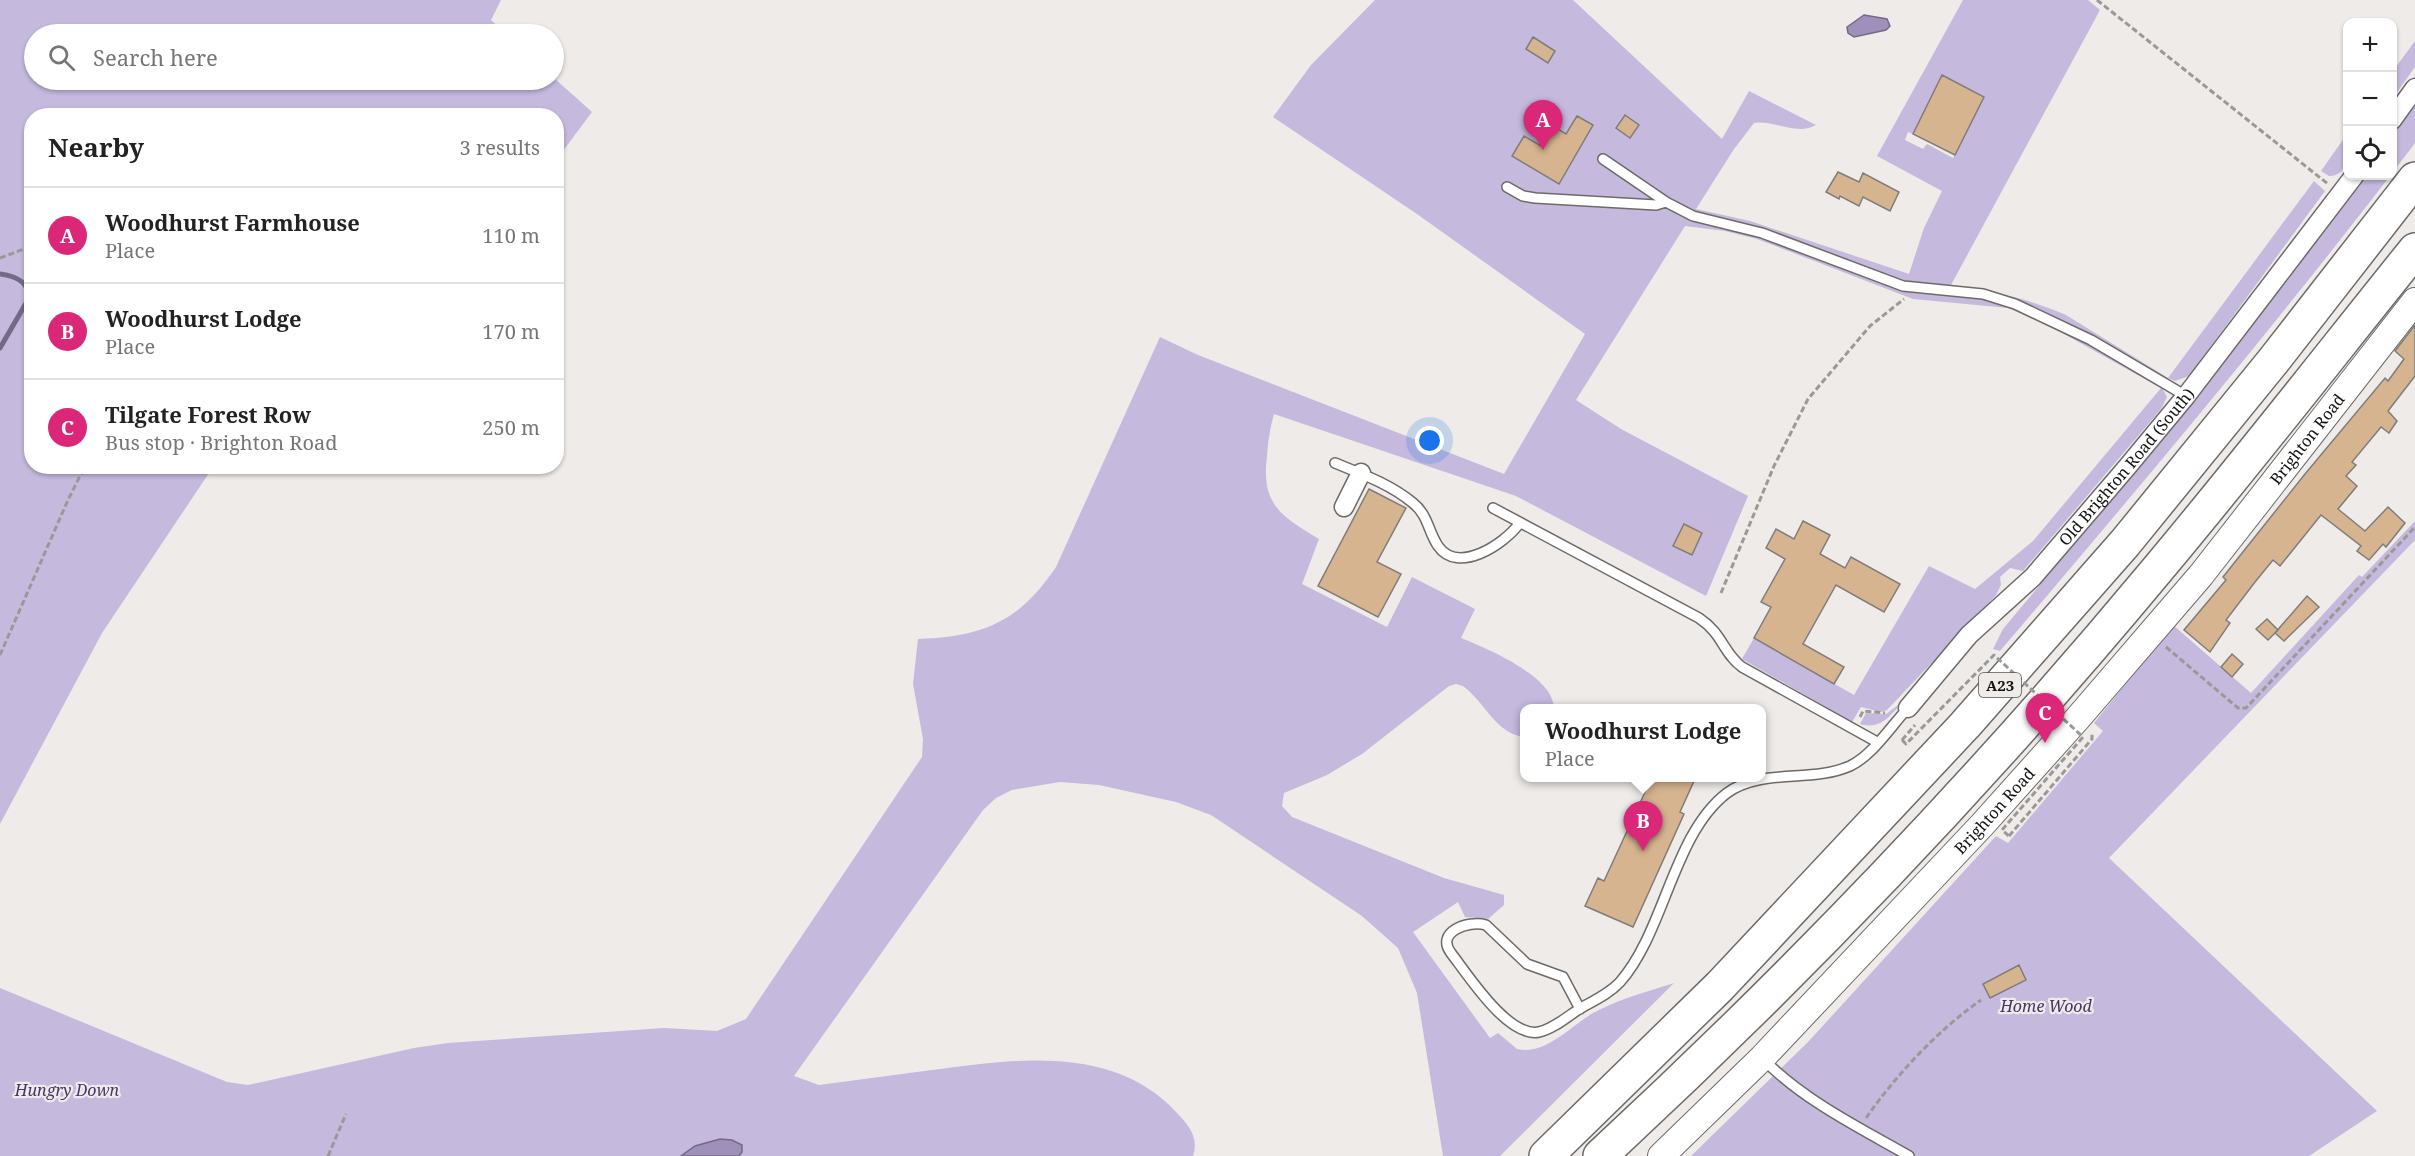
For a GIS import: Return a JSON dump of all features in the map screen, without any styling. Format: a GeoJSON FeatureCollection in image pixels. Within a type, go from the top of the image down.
{"type":"FeatureCollection","features":[{"type":"Feature","properties":{"kind":"highway","name":"A23"},"geometry":{"type":"LineString","coordinates":[[1546,1156],[1720,986],[1965,725],[2125,543],[2274,360],[2415,179]]}},
{"type":"Feature","properties":{"kind":"highway","name":"A23"},"geometry":{"type":"LineString","coordinates":[[1605,1152],[1750,1012],[1917,842],[1997,753],[2157,571],[2415,250]]}},
{"type":"Feature","properties":{"kind":"street"},"geometry":{"type":"LineString","coordinates":[[2397,113],[2415,88]]}},
{"type":"Feature","properties":{"kind":"street","name":"Old Brighton Road (South)"},"geometry":{"type":"LineString","coordinates":[[1911,704],[1969,635],[2033,577],[2186,396],[2351,180]]}},
{"type":"Feature","properties":{"kind":"street","name":"Brighton Road"},"geometry":{"type":"LineString","coordinates":[[1661,1156],[1762,1058],[1982,825],[2151,634],[2201,575],[2415,301]]}},
{"type":"Feature","properties":{"kind":"street"},"geometry":{"type":"LineString","coordinates":[[1344,507],[1361,474]]}},
{"type":"Feature","properties":{"kind":"lane"},"geometry":{"type":"LineString","coordinates":[[1603,159],[1666,202],[1693,216],[1747,228],[1886,280],[1917,289],[1983,294],[2015,304],[2091,340],[2186,396]]}},
{"type":"Feature","properties":{"kind":"lane"},"geometry":{"type":"LineString","coordinates":[[1507,187],[1522,196],[1535,198],[1656,206],[1666,202]]}},
{"type":"Feature","properties":{"kind":"lane"},"geometry":{"type":"LineString","coordinates":[[1335,464],[1361,474],[1412,502],[1427,519],[1439,548],[1453,557],[1469,556],[1489,549],[1507,538],[1520,524]]}},
{"type":"Feature","properties":{"kind":"lane"},"geometry":{"type":"LineString","coordinates":[[1493,508],[1699,618],[1714,629],[1732,658],[1742,668],[1877,742]]}},
{"type":"Feature","properties":{"kind":"lane","name":"Old Brighton Road (South)"},"geometry":{"type":"LineString","coordinates":[[1766,780],[1825,773],[1851,765],[1877,742],[1911,704]]}},
{"type":"Feature","properties":{"kind":"lane","name":"Old Brighton Road (South)"},"geometry":{"type":"LineString","coordinates":[[1580,1009],[1563,977],[1527,964],[1486,925],[1466,925],[1450,933],[1446,938],[1450,954],[1501,1014],[1519,1028],[1540,1032],[1580,1009],[1614,988],[1633,965],[1695,833],[1720,799],[1729,792],[1756,782]]}},
{"type":"Feature","properties":{"kind":"lane"},"geometry":{"type":"LineString","coordinates":[[1762,1058],[1782,1079],[1808,1098],[1909,1156]]}},
{"type":"Feature","properties":{"kind":"path"},"geometry":{"type":"LineString","coordinates":[[2097,0],[2340,194]]}},
{"type":"Feature","properties":{"kind":"path"},"geometry":{"type":"LineString","coordinates":[[0,258],[24,249]]}},
{"type":"Feature","properties":{"kind":"path"},"geometry":{"type":"LineString","coordinates":[[1721,593],[1774,466],[1808,399],[1869,326],[1917,289]]}},
{"type":"Feature","properties":{"kind":"path"},"geometry":{"type":"LineString","coordinates":[[0,655],[81,474]]}},
{"type":"Feature","properties":{"kind":"path"},"geometry":{"type":"LineString","coordinates":[[2151,634],[2238,708],[2246,708],[2415,527]]}},
{"type":"Feature","properties":{"kind":"path"},"geometry":{"type":"LineString","coordinates":[[1902,740],[1906,744],[1994,655],[2083,737],[2002,830],[2008,836],[2092,739],[2093,730]]}},
{"type":"Feature","properties":{"kind":"path"},"geometry":{"type":"LineString","coordinates":[[1854,729],[1863,711],[1882,714],[1904,697],[1911,704]]}},
{"type":"Feature","properties":{"kind":"path"},"geometry":{"type":"LineString","coordinates":[[1859,1127],[1887,1091],[1940,1032],[1981,1000]]}},
{"type":"Feature","properties":{"kind":"path"},"geometry":{"type":"LineString","coordinates":[[328,1156],[346,1114]]}},
{"type":"Feature","properties":{"kind":"green space"},"geometry":{"type":"Polygon","coordinates":[[[0,0],[501,0],[491,20],[495,24],[24,24],[24,90],[564,90],[564,87],[592,112],[564,150],[564,108],[24,108],[24,474],[208,474],[102,633],[0,824],[0,0]]]}},
{"type":"Feature","properties":{"kind":"green space","name":"Hungry Down"},"geometry":{"type":"Polygon","coordinates":[[[1375,0],[1573,0],[1722,139],[1749,91],[1816,125],[1801,129],[1754,123],[1734,149],[1696,209],[1750,221],[1909,274],[1924,228],[1942,191],[1877,156],[1963,0],[2088,0],[2100,10],[1951,285],[2009,296],[2066,315],[2168,378],[2162,388],[2167,397],[2161,409],[2023,571],[2010,568],[2000,577],[2001,585],[1996,595],[1887,710],[1881,712],[1861,707],[1852,722],[1742,659],[1754,638],[1854,695],[1929,566],[1975,589],[2033,541],[2161,388],[2048,325],[2008,308],[1913,299],[1757,239],[1725,231],[1685,226],[1576,400],[1621,429],[1748,496],[1706,596],[1516,496],[1274,414],[1266,473],[1271,498],[1284,516],[1319,539],[1302,584],[1387,627],[1412,577],[1475,609],[1461,638],[1487,649],[1531,675],[1543,685],[1551,696],[1553,704],[1520,704],[1520,736],[1514,735],[1498,724],[1463,686],[1456,684],[1449,686],[1362,754],[1327,775],[1284,793],[1282,806],[1292,817],[1444,878],[1504,895],[1504,905],[1488,919],[1465,917],[1458,902],[1413,932],[1490,1038],[1498,1033],[1517,1049],[1539,1048],[1560,1037],[1599,1010],[1627,998],[1674,983],[1500,1156],[1443,1156],[1417,993],[1398,948],[1362,916],[1211,815],[1176,802],[1099,785],[1060,782],[1012,790],[996,798],[983,810],[794,1076],[819,1085],[996,1062],[1062,1062],[1094,1066],[1124,1076],[1152,1091],[1177,1113],[1194,1137],[1193,1156],[739,1156],[742,1152],[695,1146],[681,1156],[0,1156],[0,988],[227,1082],[248,1085],[414,1048],[448,1043],[664,1028],[717,1031],[746,1019],[922,757],[923,739],[913,684],[918,639],[962,635],[998,623],[1028,601],[1042,586],[1056,567],[1160,337],[1198,355],[1504,474],[1585,334],[1417,214],[1273,117],[1311,65],[1375,0]],[[1942,76],[1913,134],[1908,132],[1905,140],[1923,149],[1927,144],[1953,158],[1984,97],[1942,76]]]}},
{"type":"Feature","properties":{"kind":"green space"},"geometry":{"type":"Polygon","coordinates":[[[2415,41],[2415,67],[2397,92],[2397,66],[2415,41]]]}},
{"type":"Feature","properties":{"kind":"green space"},"geometry":{"type":"Polygon","coordinates":[[[2415,104],[2415,143],[2397,167],[2397,129],[2415,104]]]}},
{"type":"Feature","properties":{"kind":"green space"},"geometry":{"type":"Polygon","coordinates":[[[2343,140],[2341,172],[2329,176],[2321,171],[2343,140]]]}},
{"type":"Feature","properties":{"kind":"green space"},"geometry":{"type":"Polygon","coordinates":[[[2360,180],[2387,180],[2247,356],[2099,534],[2000,651],[1993,649],[2003,629],[2186,410],[2360,180]]]}},
{"type":"Feature","properties":{"kind":"green space"},"geometry":{"type":"Polygon","coordinates":[[[2314,181],[2325,191],[2189,376],[2175,381],[2168,378],[2314,181]]]}},
{"type":"Feature","properties":{"kind":"green space","name":"Home Wood"},"geometry":{"type":"Polygon","coordinates":[[[2415,521],[2415,540],[2109,858],[2377,1111],[2309,1156],[1691,1156],[1809,1041],[1996,836],[2008,843],[2103,731],[2094,723],[2173,625],[2251,693],[2359,575],[2362,577],[2415,521]]]}},
{"type":"Feature","properties":{"kind":"green space"},"geometry":{"type":"Polygon","coordinates":[[[1902,702],[1889,717],[1879,723],[1860,724],[1866,713],[1886,714],[1902,702]]]}},
{"type":"Feature","properties":{"kind":"shaded area"},"geometry":{"type":"Polygon","coordinates":[[[1864,15],[1887,19],[1890,26],[1886,30],[1854,37],[1848,33],[1847,27],[1864,15]]]}},
{"type":"Feature","properties":{"kind":"shaded area"},"geometry":{"type":"Polygon","coordinates":[[[720,1139],[732,1140],[742,1145],[742,1152],[739,1156],[681,1156],[695,1146],[720,1139]]]}},
{"type":"Feature","properties":{"kind":"building"},"geometry":{"type":"Polygon","coordinates":[[[1533,37],[1555,51],[1548,63],[1526,49],[1533,37]]]}},
{"type":"Feature","properties":{"kind":"building"},"geometry":{"type":"Polygon","coordinates":[[[1942,75],[1984,97],[1955,155],[1913,134],[1942,75]]]}},
{"type":"Feature","properties":{"kind":"building"},"geometry":{"type":"Polygon","coordinates":[[[1625,115],[1639,125],[1630,138],[1616,128],[1625,115]]]}},
{"type":"Feature","properties":{"kind":"building"},"geometry":{"type":"Polygon","coordinates":[[[1577,116],[1593,125],[1559,184],[1512,156],[1524,136],[1541,146],[1553,126],[1566,134],[1577,116]]]}},
{"type":"Feature","properties":{"kind":"building"},"geometry":{"type":"Polygon","coordinates":[[[1838,172],[1859,182],[1863,173],[1899,192],[1890,211],[1863,197],[1859,206],[1826,192],[1838,172]]]}},
{"type":"Feature","properties":{"kind":"building"},"geometry":{"type":"Polygon","coordinates":[[[2415,325],[2415,376],[2388,411],[2397,421],[2389,433],[2381,427],[2352,462],[2356,465],[2346,476],[2357,486],[2338,509],[2365,531],[2388,507],[2405,523],[2386,547],[2383,544],[2369,560],[2357,551],[2361,546],[2321,515],[2280,566],[2273,560],[2255,582],[2226,620],[2230,623],[2210,652],[2184,630],[2226,580],[2223,577],[2305,474],[2385,378],[2388,381],[2404,359],[2395,351],[2415,325]]]}},
{"type":"Feature","properties":{"kind":"building"},"geometry":{"type":"Polygon","coordinates":[[[1369,489],[1406,508],[1377,562],[1401,574],[1378,617],[1318,586],[1369,489]]]}},
{"type":"Feature","properties":{"kind":"building"},"geometry":{"type":"Polygon","coordinates":[[[1803,521],[1830,535],[1820,554],[1845,568],[1851,557],[1900,584],[1884,612],[1836,585],[1803,644],[1844,667],[1834,684],[1754,638],[1771,607],[1761,602],[1785,559],[1766,548],[1776,529],[1794,539],[1803,521]]]}},
{"type":"Feature","properties":{"kind":"building"},"geometry":{"type":"Polygon","coordinates":[[[1684,524],[1702,533],[1692,555],[1673,546],[1684,524]]]}},
{"type":"Feature","properties":{"kind":"building"},"geometry":{"type":"Polygon","coordinates":[[[2307,596],[2319,607],[2284,641],[2275,633],[2307,596]]]}},
{"type":"Feature","properties":{"kind":"building"},"geometry":{"type":"Polygon","coordinates":[[[2267,619],[2278,630],[2268,640],[2256,629],[2267,619]]]}},
{"type":"Feature","properties":{"kind":"building"},"geometry":{"type":"Polygon","coordinates":[[[2232,654],[2243,664],[2232,677],[2221,667],[2232,654]]]}},
{"type":"Feature","properties":{"kind":"building"},"geometry":{"type":"Polygon","coordinates":[[[1650,782],[1694,782],[1680,812],[1684,814],[1633,927],[1585,906],[1598,878],[1604,881],[1650,782]]]}},
{"type":"Feature","properties":{"kind":"building"},"geometry":{"type":"Polygon","coordinates":[[[2019,965],[2026,980],[1990,998],[1983,984],[2019,965]]]}},
{"type":"Feature","properties":{"kind":"waterway"},"geometry":{"type":"LineString","coordinates":[[0,274],[11,276],[24,283]]}},
{"type":"Feature","properties":{"kind":"waterway"},"geometry":{"type":"LineString","coordinates":[[0,348],[24,307]]}},
{"type":"Feature","properties":{"kind":"place","name":"Woodhurst Farmhouse"},"geometry":{"type":"Point","coordinates":[1543,150]}},
{"type":"Feature","properties":{"kind":"place","name":"Tilgate Forest Row"},"geometry":{"type":"Point","coordinates":[2045,743]}},
{"type":"Feature","properties":{"kind":"place","name":"Woodhurst Lodge"},"geometry":{"type":"Point","coordinates":[1643,851]}}]}
